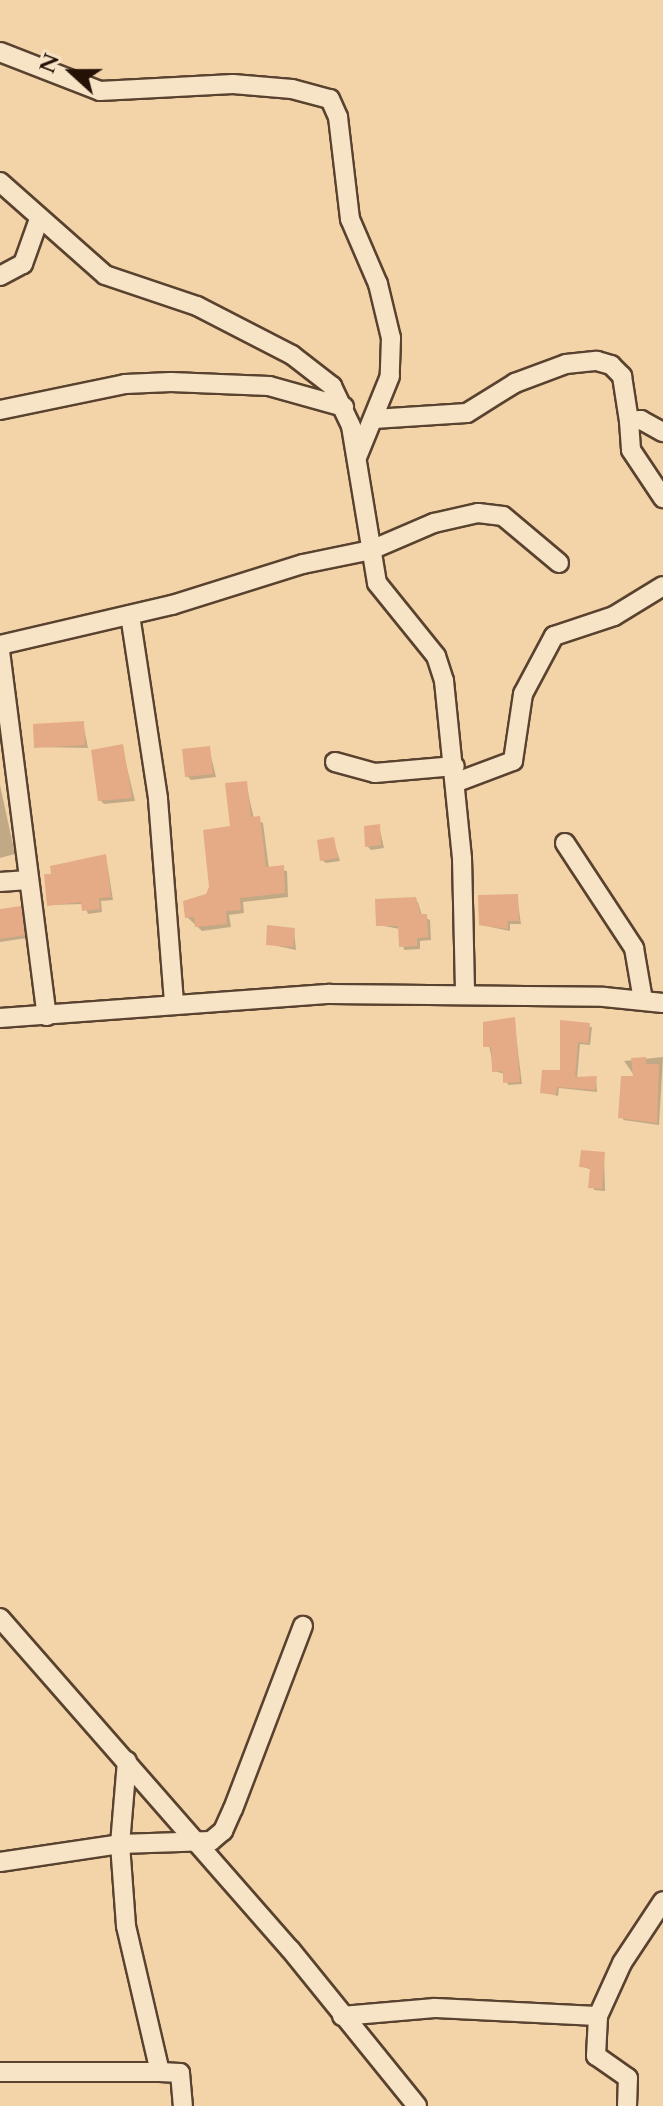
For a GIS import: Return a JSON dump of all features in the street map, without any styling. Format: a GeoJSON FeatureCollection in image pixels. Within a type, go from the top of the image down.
{"type":"FeatureCollection","features":[{"type":"Feature","properties":{"kind":"street"},"geometry":{"type":"LineString","coordinates":[[0,52],[100,91],[233,84],[292,89],[330,99],[338,117],[350,219],[378,284],[391,338],[390,376],[358,455]]}},
{"type":"Feature","properties":{"kind":"street"},"geometry":{"type":"LineString","coordinates":[[0,182],[105,275],[179,298],[292,355],[332,386],[344,407],[358,455],[371,550],[385,598],[436,656],[449,704],[456,774],[465,994]]}},
{"type":"Feature","properties":{"kind":"street"},"geometry":{"type":"LineString","coordinates":[[0,276],[23,264],[39,219]]}},
{"type":"Feature","properties":{"kind":"street"},"geometry":{"type":"LineString","coordinates":[[374,419],[467,413],[515,383],[587,361],[611,365],[622,376],[631,450],[663,498]]}},
{"type":"Feature","properties":{"kind":"street"},"geometry":{"type":"LineString","coordinates":[[0,410],[125,384],[171,382],[269,386],[344,407]]}},
{"type":"Feature","properties":{"kind":"street"},"geometry":{"type":"LineString","coordinates":[[629,421],[641,420],[663,432]]}},
{"type":"Feature","properties":{"kind":"street"},"geometry":{"type":"LineString","coordinates":[[0,645],[130,615],[339,554],[371,550],[434,523],[486,512],[503,516],[559,563]]}},
{"type":"Feature","properties":{"kind":"street"},"geometry":{"type":"LineString","coordinates":[[335,762],[375,773],[456,774],[513,761],[523,694],[554,636],[614,616],[663,586]]}},
{"type":"Feature","properties":{"kind":"street"},"geometry":{"type":"LineString","coordinates":[[130,615],[158,799],[174,1003]]}},
{"type":"Feature","properties":{"kind":"street"},"geometry":{"type":"LineString","coordinates":[[0,651],[47,1016]]}},
{"type":"Feature","properties":{"kind":"street"},"geometry":{"type":"LineString","coordinates":[[565,843],[634,948],[643,1000]]}},
{"type":"Feature","properties":{"kind":"street"},"geometry":{"type":"LineString","coordinates":[[0,882],[28,880]]}},
{"type":"Feature","properties":{"kind":"street"},"geometry":{"type":"LineString","coordinates":[[0,1018],[304,995],[465,994],[663,1003]]}},
{"type":"Feature","properties":{"kind":"street"},"geometry":{"type":"LineString","coordinates":[[0,1618],[127,1761],[195,1846],[290,1949],[417,2106]]}},
{"type":"Feature","properties":{"kind":"street"},"geometry":{"type":"LineString","coordinates":[[0,1862],[120,1844],[195,1846],[223,1831],[303,1626]]}},
{"type":"Feature","properties":{"kind":"street"},"geometry":{"type":"LineString","coordinates":[[127,1761],[120,1844],[126,1926],[160,2072]]}},
{"type":"Feature","properties":{"kind":"street"},"geometry":{"type":"LineString","coordinates":[[627,2106],[628,2078],[596,2056],[598,2016],[622,1963],[663,1901]]}},
{"type":"Feature","properties":{"kind":"street"},"geometry":{"type":"LineString","coordinates":[[342,2016],[435,2008],[598,2016]]}},
{"type":"Feature","properties":{"kind":"street"},"geometry":{"type":"LineString","coordinates":[[0,2072],[180,2073],[183,2106]]}},
{"type":"Feature","properties":{"kind":"building"},"geometry":{"type":"Polygon","coordinates":[[[84,721],[85,745],[34,748],[33,724],[84,721]]]}},
{"type":"Feature","properties":{"kind":"building"},"geometry":{"type":"Polygon","coordinates":[[[123,744],[132,798],[98,801],[91,750],[123,744]]]}},
{"type":"Feature","properties":{"kind":"building"},"geometry":{"type":"Polygon","coordinates":[[[210,746],[213,774],[185,777],[182,749],[210,746]]]}},
{"type":"Feature","properties":{"kind":"building"},"geometry":{"type":"Polygon","coordinates":[[[247,781],[251,817],[260,816],[266,867],[284,865],[285,893],[240,898],[241,910],[226,911],[227,924],[195,927],[194,917],[185,918],[183,901],[206,894],[209,887],[203,830],[230,826],[225,783],[247,781]]]}},
{"type":"Feature","properties":{"kind":"building"},"geometry":{"type":"Polygon","coordinates":[[[380,824],[381,845],[365,847],[364,826],[380,824]]]}},
{"type":"Feature","properties":{"kind":"building"},"geometry":{"type":"Polygon","coordinates":[[[334,837],[338,858],[320,861],[317,840],[334,837]]]}},
{"type":"Feature","properties":{"kind":"building"},"geometry":{"type":"Polygon","coordinates":[[[106,854],[111,897],[99,898],[100,909],[82,911],[81,902],[47,906],[44,874],[51,874],[50,866],[106,854]]]}},
{"type":"Feature","properties":{"kind":"building"},"geometry":{"type":"Polygon","coordinates":[[[518,894],[519,921],[507,921],[508,929],[479,925],[478,895],[518,894]]]}},
{"type":"Feature","properties":{"kind":"building"},"geometry":{"type":"Polygon","coordinates":[[[416,897],[420,914],[427,914],[428,937],[417,938],[417,946],[399,947],[398,926],[376,926],[375,899],[416,897]]]}},
{"type":"Feature","properties":{"kind":"building"},"geometry":{"type":"Polygon","coordinates":[[[21,906],[25,935],[0,939],[0,909],[21,906]]]}},
{"type":"Feature","properties":{"kind":"building"},"geometry":{"type":"Polygon","coordinates":[[[267,925],[295,928],[293,947],[266,945],[267,925]]]}},
{"type":"Feature","properties":{"kind":"building"},"geometry":{"type":"Polygon","coordinates":[[[515,1017],[520,1082],[503,1083],[503,1071],[492,1072],[491,1047],[483,1047],[483,1022],[515,1017]]]}},
{"type":"Feature","properties":{"kind":"building"},"geometry":{"type":"Polygon","coordinates":[[[560,1020],[590,1023],[588,1043],[578,1042],[575,1077],[597,1076],[595,1090],[557,1087],[556,1095],[540,1093],[542,1070],[560,1070],[560,1020]]]}},
{"type":"Feature","properties":{"kind":"building"},"geometry":{"type":"Polygon","coordinates":[[[646,1057],[646,1064],[659,1064],[657,1123],[618,1118],[621,1076],[633,1076],[631,1058],[646,1057]]]}},
{"type":"Feature","properties":{"kind":"building"},"geometry":{"type":"Polygon","coordinates":[[[581,1150],[605,1152],[602,1189],[588,1188],[590,1168],[579,1167],[581,1150]]]}}]}
